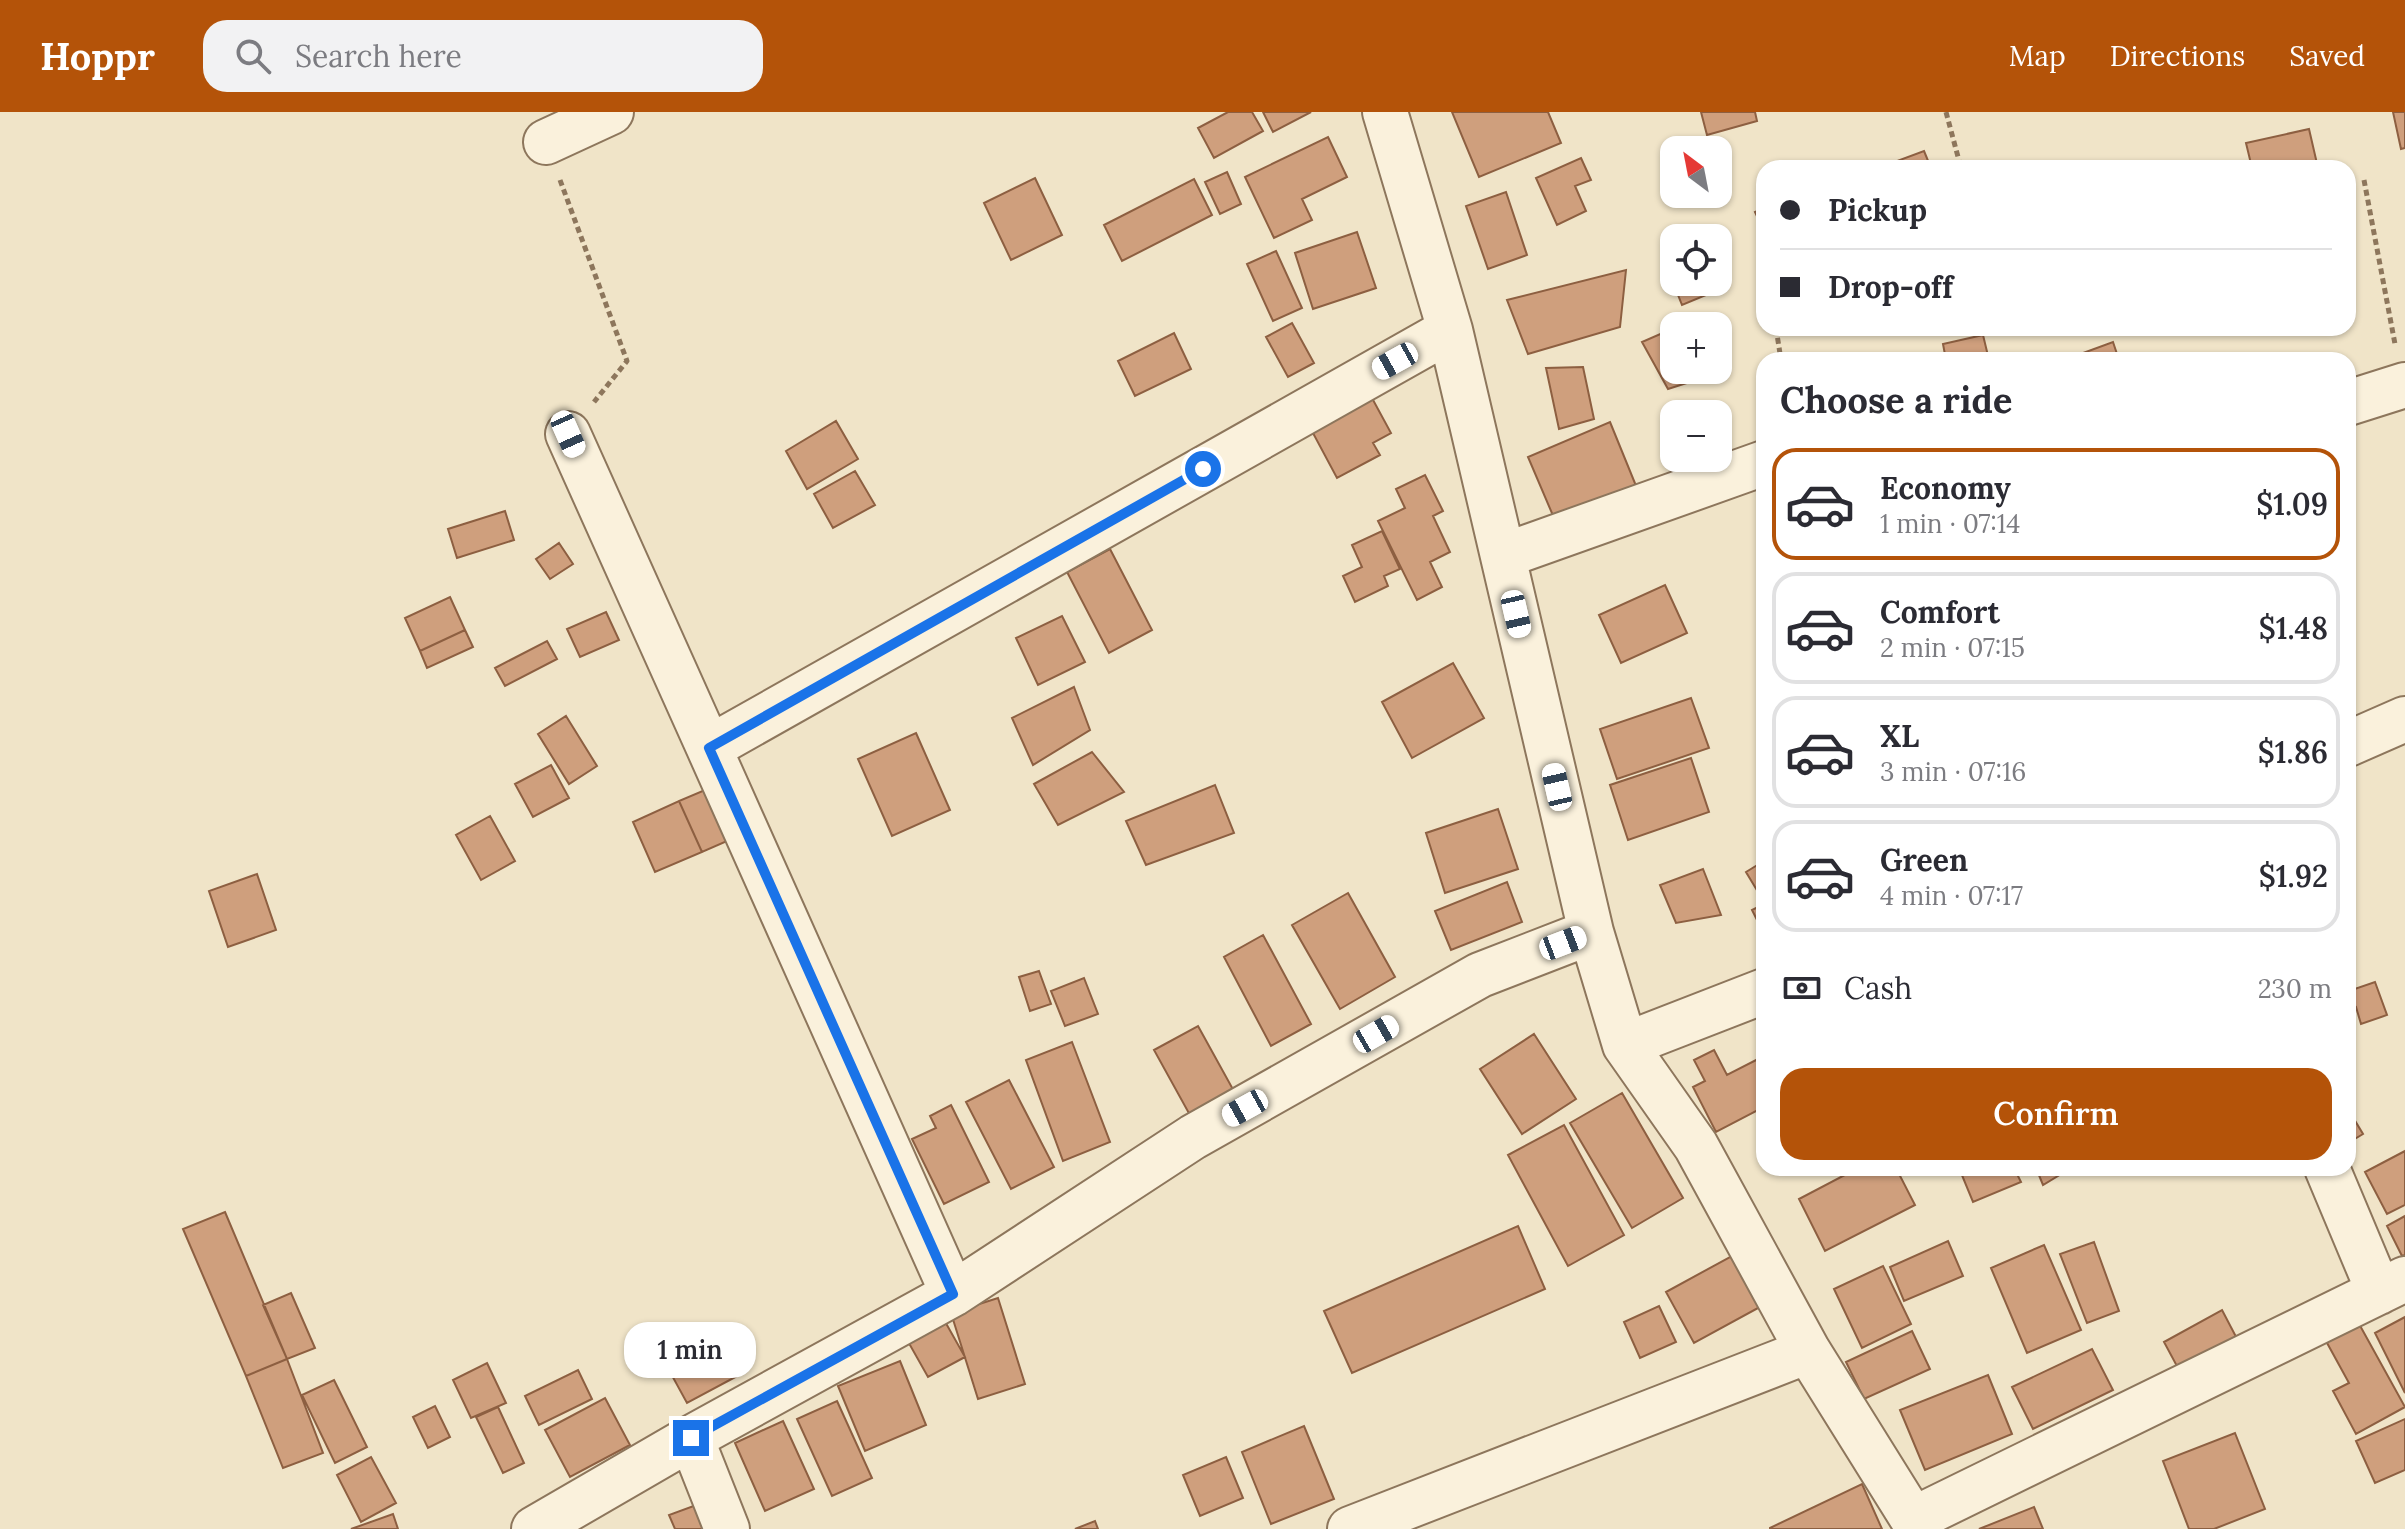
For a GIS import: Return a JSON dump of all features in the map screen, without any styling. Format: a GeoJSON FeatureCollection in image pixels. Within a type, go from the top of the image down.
{"type":"FeatureCollection","features":[{"type":"Feature","properties":{"kind":"street"},"geometry":{"type":"LineString","coordinates":[[546,142],[611,112]]}},
{"type":"Feature","properties":{"kind":"street"},"geometry":{"type":"LineString","coordinates":[[1385,112],[1450,330],[1591,932],[1625,1045],[1696,1146],[1808,1351],[1916,1524],[2392,1286],[2331,1176]]}},
{"type":"Feature","properties":{"kind":"street"},"geometry":{"type":"LineString","coordinates":[[709,748],[1450,330]]}},
{"type":"Feature","properties":{"kind":"street"},"geometry":{"type":"LineString","coordinates":[[2356,400],[2404,385]]}},
{"type":"Feature","properties":{"kind":"street"},"geometry":{"type":"LineString","coordinates":[[568,434],[953,1294]]}},
{"type":"Feature","properties":{"kind":"street"},"geometry":{"type":"LineString","coordinates":[[1503,556],[1756,466]]}},
{"type":"Feature","properties":{"kind":"street"},"geometry":{"type":"LineString","coordinates":[[2356,740],[2405,719]]}},
{"type":"Feature","properties":{"kind":"street"},"geometry":{"type":"LineString","coordinates":[[534,1529],[691,1438],[953,1294],[1193,1137],[1247,1106],[1480,975],[1591,932]]}},
{"type":"Feature","properties":{"kind":"street"},"geometry":{"type":"LineString","coordinates":[[1625,1045],[1756,994]]}},
{"type":"Feature","properties":{"kind":"street"},"geometry":{"type":"LineString","coordinates":[[1350,1529],[1808,1351]]}},
{"type":"Feature","properties":{"kind":"street"},"geometry":{"type":"LineString","coordinates":[[691,1438],[727,1529]]}},
{"type":"Feature","properties":{"kind":"path"},"geometry":{"type":"LineString","coordinates":[[1946,112],[1959,160]]}},
{"type":"Feature","properties":{"kind":"path"},"geometry":{"type":"LineString","coordinates":[[546,142],[627,361],[568,434]]}},
{"type":"Feature","properties":{"kind":"path"},"geometry":{"type":"LineString","coordinates":[[2364,180],[2404,385]]}},
{"type":"Feature","properties":{"kind":"building"},"geometry":{"type":"Polygon","coordinates":[[[1228,112],[1252,112],[1263,131],[1214,158],[1198,128],[1228,112]]]}},
{"type":"Feature","properties":{"kind":"building"},"geometry":{"type":"Polygon","coordinates":[[[1263,112],[1311,112],[1273,132],[1263,112]]]}},
{"type":"Feature","properties":{"kind":"building"},"geometry":{"type":"Polygon","coordinates":[[[1452,112],[1548,112],[1561,143],[1479,177],[1452,112]]]}},
{"type":"Feature","properties":{"kind":"building"},"geometry":{"type":"Polygon","coordinates":[[[1701,112],[1755,112],[1757,121],[1707,135],[1701,112]]]}},
{"type":"Feature","properties":{"kind":"building"},"geometry":{"type":"Polygon","coordinates":[[[2393,112],[2405,112],[2405,148],[2401,149],[2393,112]]]}},
{"type":"Feature","properties":{"kind":"building"},"geometry":{"type":"Polygon","coordinates":[[[2309,129],[2316,160],[2250,160],[2246,143],[2309,129]]]}},
{"type":"Feature","properties":{"kind":"building"},"geometry":{"type":"Polygon","coordinates":[[[1328,137],[1347,177],[1302,199],[1312,220],[1274,238],[1245,177],[1328,137]]]}},
{"type":"Feature","properties":{"kind":"building"},"geometry":{"type":"Polygon","coordinates":[[[1924,151],[1928,160],[1900,160],[1924,151]]]}},
{"type":"Feature","properties":{"kind":"building"},"geometry":{"type":"Polygon","coordinates":[[[1581,158],[1591,180],[1575,186],[1586,211],[1557,225],[1536,178],[1581,158]]]}},
{"type":"Feature","properties":{"kind":"building"},"geometry":{"type":"Polygon","coordinates":[[[1227,172],[1241,204],[1220,214],[1205,182],[1227,172]]]}},
{"type":"Feature","properties":{"kind":"building"},"geometry":{"type":"Polygon","coordinates":[[[1035,178],[1062,235],[1011,260],[984,203],[1035,178]]]}},
{"type":"Feature","properties":{"kind":"building"},"geometry":{"type":"Polygon","coordinates":[[[1194,179],[1212,215],[1122,261],[1104,225],[1194,179]]]}},
{"type":"Feature","properties":{"kind":"building"},"geometry":{"type":"Polygon","coordinates":[[[1506,192],[1527,255],[1488,269],[1466,206],[1506,192]]]}},
{"type":"Feature","properties":{"kind":"building"},"geometry":{"type":"Polygon","coordinates":[[[1357,232],[1376,288],[1313,309],[1295,253],[1357,232]]]}},
{"type":"Feature","properties":{"kind":"building"},"geometry":{"type":"Polygon","coordinates":[[[1276,251],[1302,308],[1273,321],[1247,264],[1276,251]]]}},
{"type":"Feature","properties":{"kind":"building"},"geometry":{"type":"Polygon","coordinates":[[[1626,270],[1620,327],[1528,354],[1507,300],[1626,270]]]}},
{"type":"Feature","properties":{"kind":"building"},"geometry":{"type":"Polygon","coordinates":[[[1678,296],[1704,296],[1682,305],[1678,296]]]}},
{"type":"Feature","properties":{"kind":"building"},"geometry":{"type":"Polygon","coordinates":[[[1292,323],[1314,363],[1288,377],[1266,337],[1292,323]]]}},
{"type":"Feature","properties":{"kind":"building"},"geometry":{"type":"Polygon","coordinates":[[[1174,333],[1191,369],[1135,396],[1118,361],[1174,333]]]}},
{"type":"Feature","properties":{"kind":"building"},"geometry":{"type":"Polygon","coordinates":[[[1660,334],[1660,375],[1642,342],[1660,334]]]}},
{"type":"Feature","properties":{"kind":"building"},"geometry":{"type":"Polygon","coordinates":[[[1983,336],[1987,352],[1944,352],[1943,344],[1983,336]]]}},
{"type":"Feature","properties":{"kind":"building"},"geometry":{"type":"Polygon","coordinates":[[[2113,342],[2116,352],[2086,352],[2113,342]]]}},
{"type":"Feature","properties":{"kind":"building"},"geometry":{"type":"Polygon","coordinates":[[[1583,367],[1594,419],[1559,429],[1546,368],[1583,367]]]}},
{"type":"Feature","properties":{"kind":"building"},"geometry":{"type":"Polygon","coordinates":[[[1665,384],[1684,384],[1668,389],[1665,384]]]}},
{"type":"Feature","properties":{"kind":"building"},"geometry":{"type":"Polygon","coordinates":[[[1366,387],[1391,433],[1373,443],[1380,455],[1337,478],[1306,420],[1366,387]]]}},
{"type":"Feature","properties":{"kind":"building"},"geometry":{"type":"Polygon","coordinates":[[[836,421],[858,459],[807,489],[786,451],[836,421]]]}},
{"type":"Feature","properties":{"kind":"building"},"geometry":{"type":"Polygon","coordinates":[[[1610,422],[1641,498],[1560,532],[1528,457],[1610,422]]]}},
{"type":"Feature","properties":{"kind":"building"},"geometry":{"type":"Polygon","coordinates":[[[855,471],[875,505],[833,528],[814,494],[855,471]]]}},
{"type":"Feature","properties":{"kind":"building"},"geometry":{"type":"Polygon","coordinates":[[[1425,475],[1443,511],[1433,516],[1450,552],[1430,562],[1442,587],[1417,600],[1378,521],[1405,508],[1396,489],[1425,475]]]}},
{"type":"Feature","properties":{"kind":"building"},"geometry":{"type":"Polygon","coordinates":[[[505,511],[514,540],[457,558],[448,529],[505,511]]]}},
{"type":"Feature","properties":{"kind":"building"},"geometry":{"type":"Polygon","coordinates":[[[1382,531],[1400,569],[1384,576],[1388,586],[1355,602],[1343,576],[1362,567],[1352,545],[1382,531]]]}},
{"type":"Feature","properties":{"kind":"building"},"geometry":{"type":"Polygon","coordinates":[[[559,543],[573,564],[550,579],[536,559],[559,543]]]}},
{"type":"Feature","properties":{"kind":"building"},"geometry":{"type":"Polygon","coordinates":[[[1110,549],[1152,630],[1109,653],[1067,572],[1110,549]]]}},
{"type":"Feature","properties":{"kind":"building"},"geometry":{"type":"Polygon","coordinates":[[[1665,585],[1687,633],[1621,663],[1599,615],[1665,585]]]}},
{"type":"Feature","properties":{"kind":"building"},"geometry":{"type":"Polygon","coordinates":[[[450,597],[465,630],[420,651],[405,618],[450,597]]]}},
{"type":"Feature","properties":{"kind":"building"},"geometry":{"type":"Polygon","coordinates":[[[606,612],[619,640],[580,657],[567,629],[606,612]]]}},
{"type":"Feature","properties":{"kind":"building"},"geometry":{"type":"Polygon","coordinates":[[[1062,616],[1085,662],[1038,685],[1016,638],[1062,616]]]}},
{"type":"Feature","properties":{"kind":"building"},"geometry":{"type":"Polygon","coordinates":[[[465,630],[473,647],[427,668],[420,651],[465,630]]]}},
{"type":"Feature","properties":{"kind":"building"},"geometry":{"type":"Polygon","coordinates":[[[547,641],[557,659],[505,686],[495,668],[547,641]]]}},
{"type":"Feature","properties":{"kind":"building"},"geometry":{"type":"Polygon","coordinates":[[[1453,663],[1484,718],[1412,758],[1382,702],[1453,663]]]}},
{"type":"Feature","properties":{"kind":"building"},"geometry":{"type":"Polygon","coordinates":[[[1074,687],[1090,730],[1033,765],[1012,718],[1074,687]]]}},
{"type":"Feature","properties":{"kind":"building"},"geometry":{"type":"Polygon","coordinates":[[[1691,698],[1709,748],[1617,779],[1600,729],[1691,698]]]}},
{"type":"Feature","properties":{"kind":"building"},"geometry":{"type":"Polygon","coordinates":[[[566,716],[597,766],[569,784],[538,734],[566,716]]]}},
{"type":"Feature","properties":{"kind":"building"},"geometry":{"type":"Polygon","coordinates":[[[916,733],[950,810],[892,836],[858,759],[916,733]]]}},
{"type":"Feature","properties":{"kind":"building"},"geometry":{"type":"Polygon","coordinates":[[[1092,752],[1124,792],[1058,825],[1034,784],[1092,752]]]}},
{"type":"Feature","properties":{"kind":"building"},"geometry":{"type":"Polygon","coordinates":[[[1691,758],[1709,812],[1628,840],[1610,785],[1691,758]]]}},
{"type":"Feature","properties":{"kind":"building"},"geometry":{"type":"Polygon","coordinates":[[[551,765],[569,798],[533,817],[515,784],[551,765]]]}},
{"type":"Feature","properties":{"kind":"building"},"geometry":{"type":"Polygon","coordinates":[[[1215,785],[1234,833],[1146,865],[1126,821],[1215,785]]]}},
{"type":"Feature","properties":{"kind":"building"},"geometry":{"type":"Polygon","coordinates":[[[712,787],[734,838],[702,852],[679,801],[712,787]]]}},
{"type":"Feature","properties":{"kind":"building"},"geometry":{"type":"Polygon","coordinates":[[[679,801],[702,852],[655,872],[633,822],[679,801]]]}},
{"type":"Feature","properties":{"kind":"building"},"geometry":{"type":"Polygon","coordinates":[[[1498,809],[1518,869],[1445,893],[1426,833],[1498,809]]]}},
{"type":"Feature","properties":{"kind":"building"},"geometry":{"type":"Polygon","coordinates":[[[490,816],[515,861],[481,880],[456,835],[490,816]]]}},
{"type":"Feature","properties":{"kind":"building"},"geometry":{"type":"Polygon","coordinates":[[[1756,866],[1756,889],[1746,872],[1756,866]]]}},
{"type":"Feature","properties":{"kind":"building"},"geometry":{"type":"Polygon","coordinates":[[[1703,869],[1721,915],[1676,923],[1660,885],[1703,869]]]}},
{"type":"Feature","properties":{"kind":"building"},"geometry":{"type":"Polygon","coordinates":[[[257,874],[276,930],[228,947],[209,891],[257,874]]]}},
{"type":"Feature","properties":{"kind":"building"},"geometry":{"type":"Polygon","coordinates":[[[1507,882],[1522,922],[1451,950],[1435,911],[1507,882]]]}},
{"type":"Feature","properties":{"kind":"building"},"geometry":{"type":"Polygon","coordinates":[[[1348,893],[1395,977],[1340,1009],[1292,925],[1348,893]]]}},
{"type":"Feature","properties":{"kind":"building"},"geometry":{"type":"Polygon","coordinates":[[[1263,935],[1311,1024],[1271,1046],[1224,957],[1263,935]]]}},
{"type":"Feature","properties":{"kind":"building"},"geometry":{"type":"Polygon","coordinates":[[[1039,971],[1051,1004],[1030,1011],[1019,977],[1039,971]]]}},
{"type":"Feature","properties":{"kind":"building"},"geometry":{"type":"Polygon","coordinates":[[[1084,978],[1098,1014],[1065,1026],[1051,991],[1084,978]]]}},
{"type":"Feature","properties":{"kind":"building"},"geometry":{"type":"Polygon","coordinates":[[[2375,982],[2387,1015],[2361,1024],[2356,1007],[2356,989],[2375,982]]]}},
{"type":"Feature","properties":{"kind":"building"},"geometry":{"type":"Polygon","coordinates":[[[1198,1026],[1235,1093],[1191,1117],[1154,1050],[1198,1026]]]}},
{"type":"Feature","properties":{"kind":"building"},"geometry":{"type":"Polygon","coordinates":[[[1534,1034],[1576,1099],[1522,1134],[1480,1069],[1534,1034]]]}},
{"type":"Feature","properties":{"kind":"building"},"geometry":{"type":"Polygon","coordinates":[[[1072,1042],[1110,1142],[1063,1161],[1026,1060],[1072,1042]]]}},
{"type":"Feature","properties":{"kind":"building"},"geometry":{"type":"Polygon","coordinates":[[[1714,1050],[1727,1075],[1756,1060],[1756,1111],[1716,1132],[1693,1087],[1705,1081],[1694,1060],[1714,1050]]]}},
{"type":"Feature","properties":{"kind":"building"},"geometry":{"type":"Polygon","coordinates":[[[1009,1080],[1054,1167],[1011,1189],[966,1102],[1009,1080]]]}},
{"type":"Feature","properties":{"kind":"building"},"geometry":{"type":"Polygon","coordinates":[[[1622,1093],[1683,1198],[1632,1228],[1570,1123],[1622,1093]]]}},
{"type":"Feature","properties":{"kind":"building"},"geometry":{"type":"Polygon","coordinates":[[[951,1105],[989,1182],[944,1204],[912,1139],[936,1128],[930,1116],[951,1105]]]}},
{"type":"Feature","properties":{"kind":"building"},"geometry":{"type":"Polygon","coordinates":[[[2356,1122],[2363,1134],[2356,1138],[2356,1122]]]}},
{"type":"Feature","properties":{"kind":"building"},"geometry":{"type":"Polygon","coordinates":[[[1564,1125],[1624,1235],[1568,1266],[1508,1155],[1564,1125]]]}},
{"type":"Feature","properties":{"kind":"building"},"geometry":{"type":"Polygon","coordinates":[[[2405,1151],[2405,1205],[2387,1214],[2365,1172],[2405,1151]]]}},
{"type":"Feature","properties":{"kind":"building"},"geometry":{"type":"Polygon","coordinates":[[[1843,1176],[1900,1176],[1915,1205],[1825,1251],[1799,1199],[1843,1176]]]}},
{"type":"Feature","properties":{"kind":"building"},"geometry":{"type":"Polygon","coordinates":[[[1962,1176],[2018,1176],[2021,1182],[1973,1202],[1962,1176]]]}},
{"type":"Feature","properties":{"kind":"building"},"geometry":{"type":"Polygon","coordinates":[[[2039,1176],[2058,1176],[2043,1185],[2039,1176]]]}},
{"type":"Feature","properties":{"kind":"building"},"geometry":{"type":"Polygon","coordinates":[[[225,1212],[287,1359],[246,1376],[183,1229],[225,1212]]]}},
{"type":"Feature","properties":{"kind":"building"},"geometry":{"type":"Polygon","coordinates":[[[2405,1216],[2405,1255],[2402,1256],[2387,1226],[2405,1216]]]}},
{"type":"Feature","properties":{"kind":"building"},"geometry":{"type":"Polygon","coordinates":[[[1518,1226],[1545,1289],[1352,1373],[1324,1311],[1518,1226]]]}},
{"type":"Feature","properties":{"kind":"building"},"geometry":{"type":"Polygon","coordinates":[[[1948,1241],[1963,1276],[1904,1301],[1890,1267],[1948,1241]]]}},
{"type":"Feature","properties":{"kind":"building"},"geometry":{"type":"Polygon","coordinates":[[[2094,1242],[2119,1311],[2087,1323],[2060,1254],[2094,1242]]]}},
{"type":"Feature","properties":{"kind":"building"},"geometry":{"type":"Polygon","coordinates":[[[2044,1245],[2081,1330],[2027,1353],[1991,1268],[2044,1245]]]}},
{"type":"Feature","properties":{"kind":"building"},"geometry":{"type":"Polygon","coordinates":[[[1741,1251],[1769,1302],[1694,1343],[1666,1292],[1741,1251]]]}},
{"type":"Feature","properties":{"kind":"building"},"geometry":{"type":"Polygon","coordinates":[[[1883,1266],[1911,1324],[1862,1348],[1834,1289],[1883,1266]]]}},
{"type":"Feature","properties":{"kind":"building"},"geometry":{"type":"Polygon","coordinates":[[[291,1293],[315,1348],[287,1359],[263,1305],[291,1293]]]}},
{"type":"Feature","properties":{"kind":"building"},"geometry":{"type":"Polygon","coordinates":[[[998,1298],[1025,1384],[978,1399],[951,1313],[998,1298]]]}},
{"type":"Feature","properties":{"kind":"building"},"geometry":{"type":"Polygon","coordinates":[[[1659,1306],[1676,1342],[1640,1358],[1624,1322],[1659,1306]]]}},
{"type":"Feature","properties":{"kind":"building"},"geometry":{"type":"Polygon","coordinates":[[[2222,1310],[2244,1352],[2186,1383],[2164,1342],[2222,1310]]]}},
{"type":"Feature","properties":{"kind":"building"},"geometry":{"type":"Polygon","coordinates":[[[2405,1317],[2405,1393],[2375,1333],[2405,1317]]]}},
{"type":"Feature","properties":{"kind":"building"},"geometry":{"type":"Polygon","coordinates":[[[943,1318],[965,1357],[928,1377],[906,1338],[943,1318]]]}},
{"type":"Feature","properties":{"kind":"building"},"geometry":{"type":"Polygon","coordinates":[[[2358,1322],[2405,1407],[2356,1434],[2333,1391],[2349,1383],[2326,1341],[2358,1322]]]}},
{"type":"Feature","properties":{"kind":"building"},"geometry":{"type":"Polygon","coordinates":[[[718,1331],[741,1374],[687,1403],[664,1361],[718,1331]]]}},
{"type":"Feature","properties":{"kind":"building"},"geometry":{"type":"Polygon","coordinates":[[[1912,1331],[1930,1369],[1864,1399],[1846,1362],[1912,1331]]]}},
{"type":"Feature","properties":{"kind":"building"},"geometry":{"type":"Polygon","coordinates":[[[2092,1349],[2113,1390],[2033,1429],[2012,1387],[2092,1349]]]}},
{"type":"Feature","properties":{"kind":"building"},"geometry":{"type":"Polygon","coordinates":[[[287,1359],[323,1453],[283,1468],[246,1376],[287,1359]]]}},
{"type":"Feature","properties":{"kind":"building"},"geometry":{"type":"Polygon","coordinates":[[[900,1361],[926,1425],[865,1451],[838,1386],[900,1361]]]}},
{"type":"Feature","properties":{"kind":"building"},"geometry":{"type":"Polygon","coordinates":[[[487,1363],[506,1403],[471,1418],[453,1380],[487,1363]]]}},
{"type":"Feature","properties":{"kind":"building"},"geometry":{"type":"Polygon","coordinates":[[[578,1370],[592,1399],[539,1425],[525,1396],[578,1370]]]}},
{"type":"Feature","properties":{"kind":"building"},"geometry":{"type":"Polygon","coordinates":[[[1988,1375],[2012,1434],[1925,1470],[1900,1410],[1988,1375]]]}},
{"type":"Feature","properties":{"kind":"building"},"geometry":{"type":"Polygon","coordinates":[[[334,1380],[367,1447],[335,1463],[302,1395],[334,1380]]]}},
{"type":"Feature","properties":{"kind":"building"},"geometry":{"type":"Polygon","coordinates":[[[605,1398],[630,1445],[570,1477],[545,1430],[605,1398]]]}},
{"type":"Feature","properties":{"kind":"building"},"geometry":{"type":"Polygon","coordinates":[[[837,1401],[872,1478],[832,1496],[797,1419],[837,1401]]]}},
{"type":"Feature","properties":{"kind":"building"},"geometry":{"type":"Polygon","coordinates":[[[435,1406],[450,1437],[428,1448],[413,1417],[435,1406]]]}},
{"type":"Feature","properties":{"kind":"building"},"geometry":{"type":"Polygon","coordinates":[[[498,1407],[524,1463],[503,1473],[476,1417],[498,1407]]]}},
{"type":"Feature","properties":{"kind":"building"},"geometry":{"type":"Polygon","coordinates":[[[2405,1419],[2405,1470],[2375,1483],[2356,1441],[2405,1419]]]}},
{"type":"Feature","properties":{"kind":"building"},"geometry":{"type":"Polygon","coordinates":[[[783,1421],[814,1489],[765,1511],[735,1443],[783,1421]]]}},
{"type":"Feature","properties":{"kind":"building"},"geometry":{"type":"Polygon","coordinates":[[[1304,1426],[1334,1499],[1271,1524],[1242,1452],[1304,1426]]]}},
{"type":"Feature","properties":{"kind":"building"},"geometry":{"type":"Polygon","coordinates":[[[2235,1433],[2265,1509],[2214,1529],[2189,1529],[2163,1461],[2235,1433]]]}},
{"type":"Feature","properties":{"kind":"building"},"geometry":{"type":"Polygon","coordinates":[[[371,1457],[396,1503],[361,1522],[337,1475],[371,1457]]]}},
{"type":"Feature","properties":{"kind":"building"},"geometry":{"type":"Polygon","coordinates":[[[1226,1457],[1243,1498],[1200,1516],[1183,1475],[1226,1457]]]}},
{"type":"Feature","properties":{"kind":"building"},"geometry":{"type":"Polygon","coordinates":[[[1862,1484],[1882,1529],[1770,1529],[1770,1528],[1862,1484]]]}},
{"type":"Feature","properties":{"kind":"building"},"geometry":{"type":"Polygon","coordinates":[[[699,1504],[710,1529],[675,1529],[669,1515],[699,1504]]]}},
{"type":"Feature","properties":{"kind":"building"},"geometry":{"type":"Polygon","coordinates":[[[2034,1507],[2043,1529],[1979,1529],[2034,1507]]]}},
{"type":"Feature","properties":{"kind":"building"},"geometry":{"type":"Polygon","coordinates":[[[393,1514],[398,1529],[351,1529],[393,1514]]]}},
{"type":"Feature","properties":{"kind":"building"},"geometry":{"type":"Polygon","coordinates":[[[1095,1521],[1098,1529],[1075,1529],[1095,1521]]]}},
{"type":"Feature","properties":{"kind":"route"},"geometry":{"type":"LineString","coordinates":[[691,1438],[953,1294],[709,748],[1203,469]]}}]}
